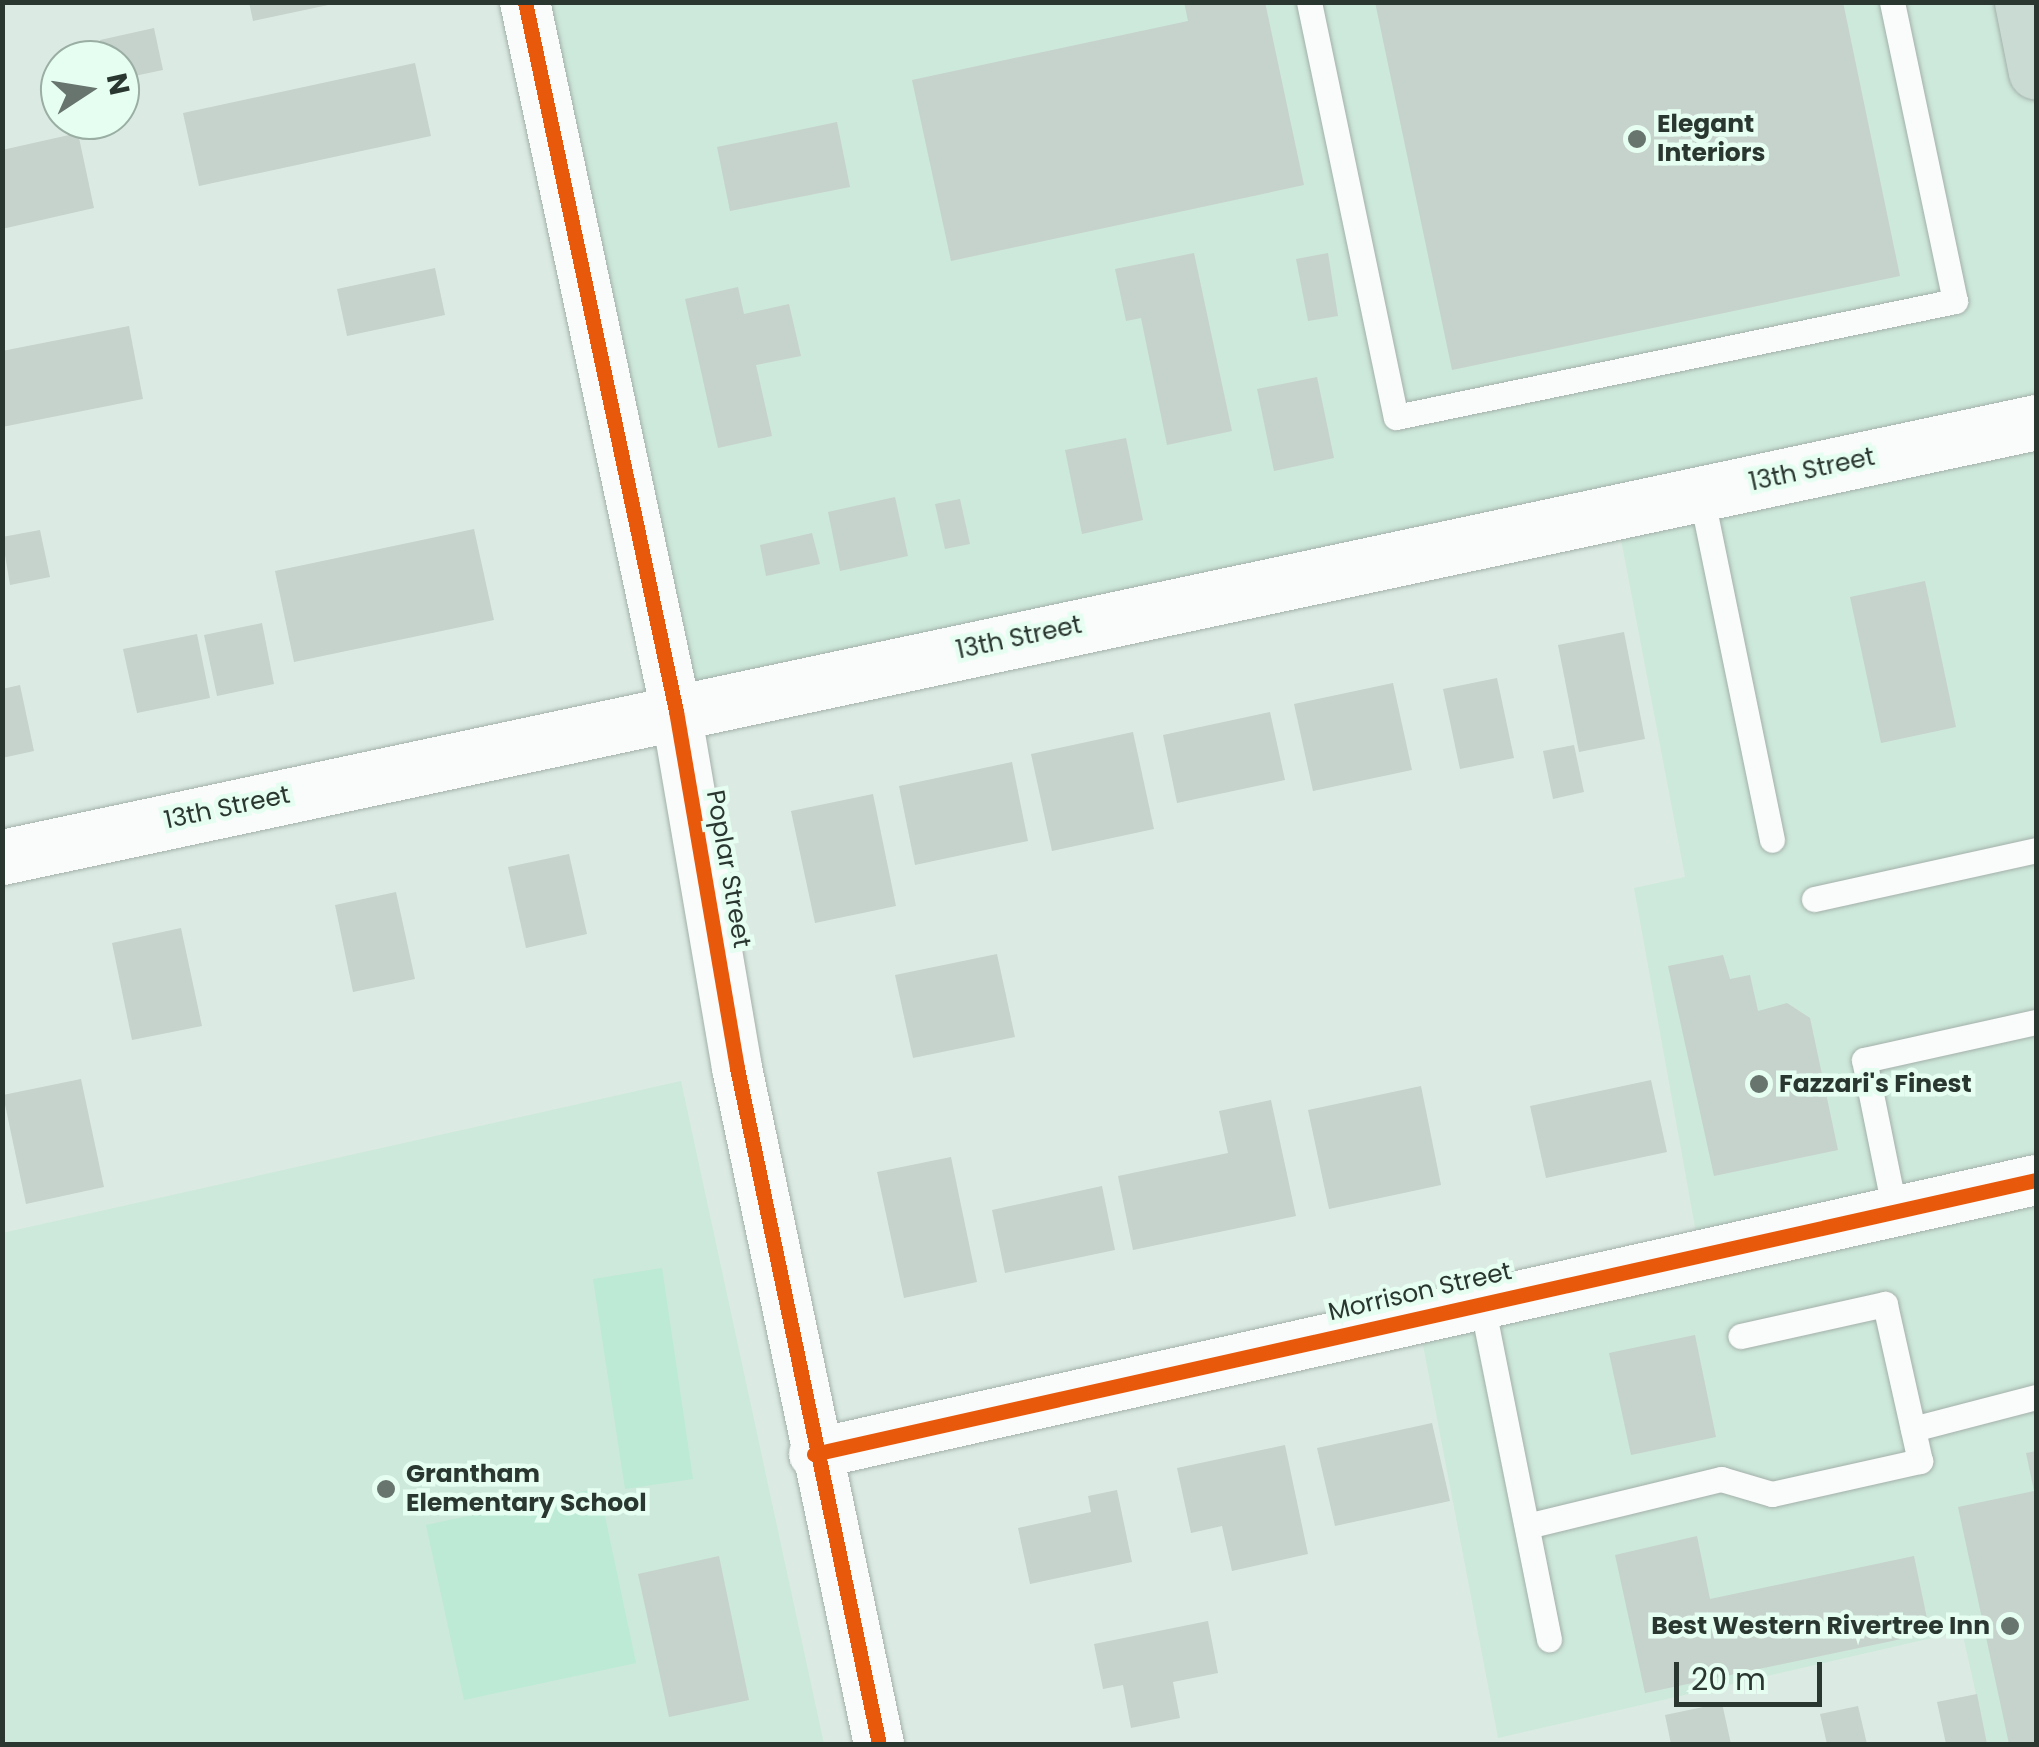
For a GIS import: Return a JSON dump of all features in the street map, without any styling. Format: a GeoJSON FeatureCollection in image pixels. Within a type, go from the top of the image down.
{"type":"FeatureCollection","features":[{"type":"Feature","properties":{"kind":"highway"},"geometry":{"type":"LineString","coordinates":[[2022,2],[2036,72]]}},
{"type":"Feature","properties":{"kind":"main road","name":"13th Street"},"geometry":{"type":"LineString","coordinates":[[2,856],[2036,422]]}},
{"type":"Feature","properties":{"kind":"street","name":"Poplar Street"},"geometry":{"type":"LineString","coordinates":[[525,2],[676,711],[737,1068],[814,1454],[878,1744]]}},
{"type":"Feature","properties":{"kind":"street","name":"Morrison Street"},"geometry":{"type":"LineString","coordinates":[[814,1454],[2036,1180]]}},
{"type":"Feature","properties":{"kind":"lane"},"geometry":{"type":"LineString","coordinates":[[1309,2],[1396,417],[1955,301],[1892,2]]}},
{"type":"Feature","properties":{"kind":"lane"},"geometry":{"type":"LineString","coordinates":[[1700,494],[1772,840]]}},
{"type":"Feature","properties":{"kind":"lane"},"geometry":{"type":"LineString","coordinates":[[1814,899],[2036,850]]}},
{"type":"Feature","properties":{"kind":"lane"},"geometry":{"type":"LineString","coordinates":[[1895,1212],[1864,1060],[2036,1022]]}},
{"type":"Feature","properties":{"kind":"lane"},"geometry":{"type":"LineString","coordinates":[[1482,1304],[1549,1639]]}},
{"type":"Feature","properties":{"kind":"lane"},"geometry":{"type":"LineString","coordinates":[[1526,1526],[1721,1479],[1772,1494],[1920,1461],[1885,1304],[1742,1336]]}},
{"type":"Feature","properties":{"kind":"lane"},"geometry":{"type":"LineString","coordinates":[[1912,1429],[2036,1397]]}},
{"type":"Feature","properties":{"kind":"shaded area"},"geometry":{"type":"Polygon","coordinates":[[[525,3],[2022,3],[2036,72],[2036,1744],[1987,1744],[1962,1631],[1498,1738],[1418,1319],[1700,1255],[1634,888],[1685,877],[1616,513],[676,711],[525,3]]]}},
{"type":"Feature","properties":{"kind":"shaded area","name":"Grantham Elementary School"},"geometry":{"type":"Polygon","coordinates":[[[681,1081],[824,1744],[3,1744],[2,1233],[681,1081]]]}},
{"type":"Feature","properties":{"kind":"shaded area"},"geometry":{"type":"Polygon","coordinates":[[[662,1268],[693,1479],[625,1489],[593,1279],[662,1268]]]}},
{"type":"Feature","properties":{"kind":"shaded area"},"geometry":{"type":"Polygon","coordinates":[[[599,1488],[636,1663],[464,1700],[426,1525],[599,1488]]]}},
{"type":"Feature","properties":{"kind":"building"},"geometry":{"type":"Polygon","coordinates":[[[249,2],[332,2],[333,4],[253,21],[249,2]]]}},
{"type":"Feature","properties":{"kind":"building"},"geometry":{"type":"Polygon","coordinates":[[[1184,2],[1265,2],[1304,185],[951,261],[912,80],[1188,21],[1184,2]]]}},
{"type":"Feature","properties":{"kind":"building","name":"Elegant Interiors"},"geometry":{"type":"Polygon","coordinates":[[[1375,2],[1843,2],[1900,276],[1452,370],[1375,2]]]}},
{"type":"Feature","properties":{"kind":"building"},"geometry":{"type":"Polygon","coordinates":[[[154,28],[163,70],[140,75],[140,40],[100,40],[154,28]]]}},
{"type":"Feature","properties":{"kind":"building"},"geometry":{"type":"Polygon","coordinates":[[[415,63],[431,136],[199,186],[183,113],[415,63]]]}},
{"type":"Feature","properties":{"kind":"building"},"geometry":{"type":"Polygon","coordinates":[[[837,122],[850,187],[730,211],[717,147],[837,122]]]}},
{"type":"Feature","properties":{"kind":"building"},"geometry":{"type":"Polygon","coordinates":[[[47,140],[79,140],[94,208],[2,229],[2,150],[47,140]]]}},
{"type":"Feature","properties":{"kind":"building"},"geometry":{"type":"Polygon","coordinates":[[[1194,253],[1232,431],[1167,445],[1141,318],[1126,321],[1115,269],[1194,253]]]}},
{"type":"Feature","properties":{"kind":"building"},"geometry":{"type":"Polygon","coordinates":[[[1328,253],[1338,316],[1308,321],[1296,259],[1328,253]]]}},
{"type":"Feature","properties":{"kind":"building"},"geometry":{"type":"Polygon","coordinates":[[[435,268],[445,315],[347,336],[337,289],[435,268]]]}},
{"type":"Feature","properties":{"kind":"building"},"geometry":{"type":"Polygon","coordinates":[[[738,287],[744,314],[789,304],[801,356],[756,365],[772,436],[718,448],[685,299],[738,287]]]}},
{"type":"Feature","properties":{"kind":"building"},"geometry":{"type":"Polygon","coordinates":[[[129,326],[143,399],[2,427],[2,351],[129,326]]]}},
{"type":"Feature","properties":{"kind":"building"},"geometry":{"type":"Polygon","coordinates":[[[1317,377],[1334,458],[1274,471],[1257,389],[1317,377]]]}},
{"type":"Feature","properties":{"kind":"building"},"geometry":{"type":"Polygon","coordinates":[[[1126,438],[1143,520],[1082,534],[1065,450],[1126,438]]]}},
{"type":"Feature","properties":{"kind":"building"},"geometry":{"type":"Polygon","coordinates":[[[895,497],[908,556],[840,571],[828,512],[895,497]]]}},
{"type":"Feature","properties":{"kind":"building"},"geometry":{"type":"Polygon","coordinates":[[[960,499],[970,544],[945,549],[935,504],[960,499]]]}},
{"type":"Feature","properties":{"kind":"building"},"geometry":{"type":"Polygon","coordinates":[[[474,529],[494,620],[294,662],[275,571],[474,529]]]}},
{"type":"Feature","properties":{"kind":"building"},"geometry":{"type":"Polygon","coordinates":[[[40,530],[50,577],[10,585],[2,537],[40,530]]]}},
{"type":"Feature","properties":{"kind":"building"},"geometry":{"type":"Polygon","coordinates":[[[812,533],[820,564],[766,576],[760,545],[812,533]]]}},
{"type":"Feature","properties":{"kind":"building"},"geometry":{"type":"Polygon","coordinates":[[[1925,581],[1956,727],[1881,743],[1850,597],[1925,581]]]}},
{"type":"Feature","properties":{"kind":"building"},"geometry":{"type":"Polygon","coordinates":[[[262,623],[274,684],[217,696],[204,635],[262,623]]]}},
{"type":"Feature","properties":{"kind":"building"},"geometry":{"type":"Polygon","coordinates":[[[1624,632],[1645,739],[1579,752],[1558,645],[1624,632]]]}},
{"type":"Feature","properties":{"kind":"building"},"geometry":{"type":"Polygon","coordinates":[[[197,634],[210,698],[137,713],[123,649],[197,634]]]}},
{"type":"Feature","properties":{"kind":"building"},"geometry":{"type":"Polygon","coordinates":[[[1497,678],[1514,758],[1460,769],[1443,689],[1497,678]]]}},
{"type":"Feature","properties":{"kind":"building"},"geometry":{"type":"Polygon","coordinates":[[[1393,683],[1412,770],[1313,791],[1294,704],[1393,683]]]}},
{"type":"Feature","properties":{"kind":"building"},"geometry":{"type":"Polygon","coordinates":[[[20,685],[34,751],[2,758],[2,689],[20,685]]]}},
{"type":"Feature","properties":{"kind":"building"},"geometry":{"type":"Polygon","coordinates":[[[1270,712],[1285,780],[1177,803],[1163,735],[1270,712]]]}},
{"type":"Feature","properties":{"kind":"building"},"geometry":{"type":"Polygon","coordinates":[[[1133,732],[1154,829],[1052,851],[1031,754],[1133,732]]]}},
{"type":"Feature","properties":{"kind":"building"},"geometry":{"type":"Polygon","coordinates":[[[1574,745],[1584,792],[1553,799],[1543,751],[1574,745]]]}},
{"type":"Feature","properties":{"kind":"building"},"geometry":{"type":"Polygon","coordinates":[[[1012,762],[1028,841],[915,865],[899,786],[1012,762]]]}},
{"type":"Feature","properties":{"kind":"building"},"geometry":{"type":"Polygon","coordinates":[[[873,794],[896,906],[815,923],[791,811],[873,794]]]}},
{"type":"Feature","properties":{"kind":"building"},"geometry":{"type":"Polygon","coordinates":[[[569,854],[587,934],[526,948],[508,867],[569,854]]]}},
{"type":"Feature","properties":{"kind":"building"},"geometry":{"type":"Polygon","coordinates":[[[396,892],[415,979],[353,992],[335,905],[396,892]]]}},
{"type":"Feature","properties":{"kind":"building"},"geometry":{"type":"Polygon","coordinates":[[[181,928],[202,1026],[132,1040],[112,943],[181,928]]]}},
{"type":"Feature","properties":{"kind":"building"},"geometry":{"type":"Polygon","coordinates":[[[997,954],[1015,1037],[913,1058],[895,975],[997,954]]]}},
{"type":"Feature","properties":{"kind":"building","name":"Fazzari's Finest"},"geometry":{"type":"Polygon","coordinates":[[[1723,955],[1730,979],[1750,975],[1758,1011],[1787,1003],[1810,1018],[1838,1150],[1714,1176],[1668,966],[1723,955]]]}},
{"type":"Feature","properties":{"kind":"building"},"geometry":{"type":"Polygon","coordinates":[[[81,1079],[104,1187],[26,1204],[3,1095],[81,1079]]]}},
{"type":"Feature","properties":{"kind":"building"},"geometry":{"type":"Polygon","coordinates":[[[1651,1080],[1667,1152],[1546,1178],[1530,1106],[1651,1080]]]}},
{"type":"Feature","properties":{"kind":"building"},"geometry":{"type":"Polygon","coordinates":[[[1421,1086],[1441,1185],[1329,1209],[1308,1110],[1421,1086]]]}},
{"type":"Feature","properties":{"kind":"building"},"geometry":{"type":"Polygon","coordinates":[[[1271,1100],[1296,1216],[1133,1250],[1118,1176],[1228,1153],[1219,1111],[1271,1100]]]}},
{"type":"Feature","properties":{"kind":"building"},"geometry":{"type":"Polygon","coordinates":[[[951,1157],[977,1282],[904,1298],[877,1172],[951,1157]]]}},
{"type":"Feature","properties":{"kind":"building"},"geometry":{"type":"Polygon","coordinates":[[[1102,1186],[1115,1250],[1005,1273],[992,1210],[1102,1186]]]}},
{"type":"Feature","properties":{"kind":"building"},"geometry":{"type":"Polygon","coordinates":[[[1695,1335],[1716,1437],[1631,1455],[1609,1353],[1695,1335]]]}},
{"type":"Feature","properties":{"kind":"building"},"geometry":{"type":"Polygon","coordinates":[[[1432,1423],[1450,1501],[1335,1526],[1317,1448],[1432,1423]]]}},
{"type":"Feature","properties":{"kind":"building"},"geometry":{"type":"Polygon","coordinates":[[[1285,1445],[1308,1554],[1232,1571],[1222,1526],[1191,1533],[1177,1468],[1285,1445]]]}},
{"type":"Feature","properties":{"kind":"building","name":"Best Western Rivertree Inn"},"geometry":{"type":"Polygon","coordinates":[[[2036,1451],[2036,1744],[2009,1744],[1958,1507],[2034,1491],[2026,1453],[2036,1451]]]}},
{"type":"Feature","properties":{"kind":"building"},"geometry":{"type":"Polygon","coordinates":[[[1117,1490],[1132,1562],[1030,1584],[1018,1528],[1091,1512],[1088,1496],[1117,1490]]]}},
{"type":"Feature","properties":{"kind":"building"},"geometry":{"type":"Polygon","coordinates":[[[1697,1536],[1710,1599],[1914,1556],[1930,1633],[1645,1693],[1615,1555],[1697,1536]]]}},
{"type":"Feature","properties":{"kind":"building"},"geometry":{"type":"Polygon","coordinates":[[[719,1556],[749,1700],[669,1717],[638,1574],[719,1556]]]}},
{"type":"Feature","properties":{"kind":"building"},"geometry":{"type":"Polygon","coordinates":[[[1208,1621],[1218,1673],[1173,1682],[1180,1718],[1131,1728],[1123,1685],[1103,1689],[1094,1644],[1208,1621]]]}},
{"type":"Feature","properties":{"kind":"building"},"geometry":{"type":"Polygon","coordinates":[[[1977,1694],[1987,1744],[1946,1744],[1937,1702],[1977,1694]]]}},
{"type":"Feature","properties":{"kind":"building"},"geometry":{"type":"Polygon","coordinates":[[[1722,1703],[1731,1744],[1671,1744],[1665,1715],[1722,1703]]]}},
{"type":"Feature","properties":{"kind":"building"},"geometry":{"type":"Polygon","coordinates":[[[1858,1706],[1867,1744],[1827,1744],[1820,1714],[1858,1706]]]}},
{"type":"Feature","properties":{"kind":"cycle path"},"geometry":{"type":"LineString","coordinates":[[525,2],[676,711],[737,1068],[879,1744]]}},
{"type":"Feature","properties":{"kind":"cycle path"},"geometry":{"type":"LineString","coordinates":[[814,1454],[2036,1180]]}},
{"type":"Feature","properties":{"kind":"place","name":"Elegant Interiors"},"geometry":{"type":"Point","coordinates":[1637,139]}},
{"type":"Feature","properties":{"kind":"place","name":"Fazzari's Finest"},"geometry":{"type":"Point","coordinates":[1759,1084]}},
{"type":"Feature","properties":{"kind":"place","name":"Grantham Elementary School"},"geometry":{"type":"Point","coordinates":[386,1489]}},
{"type":"Feature","properties":{"kind":"place","name":"Best Western Rivertree Inn"},"geometry":{"type":"Point","coordinates":[2010,1626]}}]}
